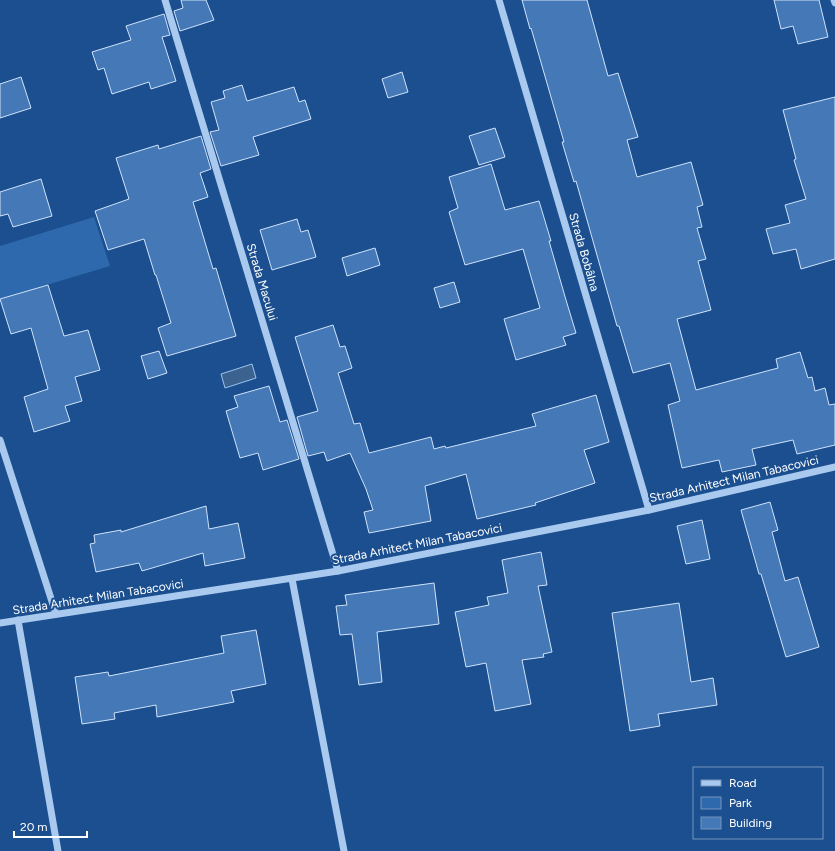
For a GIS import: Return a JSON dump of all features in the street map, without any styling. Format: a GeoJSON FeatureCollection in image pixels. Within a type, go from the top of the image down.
{"type":"FeatureCollection","features":[{"type":"Feature","properties":{"kind":"street","name":"Strada Macului"},"geometry":{"type":"LineString","coordinates":[[165,0],[338,571]]}},
{"type":"Feature","properties":{"kind":"street","name":"Strada Bobâlna"},"geometry":{"type":"LineString","coordinates":[[499,0],[649,510]]}},
{"type":"Feature","properties":{"kind":"street"},"geometry":{"type":"LineString","coordinates":[[0,440],[56,614]]}},
{"type":"Feature","properties":{"kind":"street","name":"Strada Arhitect Milan Tabacovici"},"geometry":{"type":"LineString","coordinates":[[0,623],[338,571],[649,510],[835,467]]}},
{"type":"Feature","properties":{"kind":"street"},"geometry":{"type":"LineString","coordinates":[[292,579],[344,851]]}},
{"type":"Feature","properties":{"kind":"street"},"geometry":{"type":"LineString","coordinates":[[18,620],[58,851]]}},
{"type":"Feature","properties":{"kind":"green space"},"geometry":{"type":"Polygon","coordinates":[[[94,217],[110,266],[0,299],[0,246],[94,217]]]}},
{"type":"Feature","properties":{"kind":"shaded area"},"geometry":{"type":"Polygon","coordinates":[[[252,364],[256,378],[225,388],[221,374],[252,364]]]}},
{"type":"Feature","properties":{"kind":"building"},"geometry":{"type":"Polygon","coordinates":[[[181,0],[206,0],[214,20],[180,31],[174,11],[183,8],[181,0]]]}},
{"type":"Feature","properties":{"kind":"building"},"geometry":{"type":"Polygon","coordinates":[[[522,0],[587,0],[608,76],[618,73],[638,137],[627,140],[637,177],[691,162],[703,205],[697,207],[702,227],[697,228],[706,259],[698,261],[711,310],[677,319],[696,390],[778,368],[776,359],[800,352],[808,378],[812,377],[815,391],[825,388],[829,405],[835,404],[835,445],[797,454],[793,440],[752,449],[756,465],[722,472],[719,460],[682,468],[668,405],[680,401],[670,363],[633,373],[619,326],[617,326],[576,181],[574,182],[562,142],[564,142],[522,0]]]}},
{"type":"Feature","properties":{"kind":"building"},"geometry":{"type":"Polygon","coordinates":[[[774,0],[819,0],[828,37],[798,44],[793,26],[781,29],[774,0]]]}},
{"type":"Feature","properties":{"kind":"building"},"geometry":{"type":"Polygon","coordinates":[[[164,14],[170,35],[162,37],[176,81],[151,89],[149,82],[112,94],[104,68],[98,70],[92,52],[131,40],[126,26],[164,14]]]}},
{"type":"Feature","properties":{"kind":"building"},"geometry":{"type":"Polygon","coordinates":[[[402,72],[408,92],[388,98],[382,79],[402,72]]]}},
{"type":"Feature","properties":{"kind":"building"},"geometry":{"type":"Polygon","coordinates":[[[21,77],[31,108],[0,118],[0,84],[21,77]]]}},
{"type":"Feature","properties":{"kind":"building"},"geometry":{"type":"Polygon","coordinates":[[[242,85],[247,101],[294,87],[299,102],[305,100],[311,119],[253,137],[259,155],[221,166],[210,132],[219,130],[211,102],[225,98],[223,91],[242,85]]]}},
{"type":"Feature","properties":{"kind":"building"},"geometry":{"type":"Polygon","coordinates":[[[835,97],[835,259],[801,269],[796,249],[773,254],[766,229],[790,223],[785,205],[806,199],[794,160],[796,159],[783,110],[835,97]]]}},
{"type":"Feature","properties":{"kind":"building"},"geometry":{"type":"Polygon","coordinates":[[[495,128],[505,157],[479,165],[469,136],[495,128]]]}},
{"type":"Feature","properties":{"kind":"building"},"geometry":{"type":"Polygon","coordinates":[[[201,136],[211,169],[200,173],[208,197],[193,202],[213,269],[216,268],[236,336],[167,356],[158,328],[171,323],[144,239],[108,250],[95,211],[129,199],[116,158],[158,145],[159,149],[201,136]]]}},
{"type":"Feature","properties":{"kind":"building"},"geometry":{"type":"Polygon","coordinates":[[[491,164],[505,210],[539,201],[576,333],[563,337],[566,345],[516,360],[504,319],[540,308],[523,249],[465,265],[449,212],[458,208],[449,177],[491,164]]]}},
{"type":"Feature","properties":{"kind":"building"},"geometry":{"type":"Polygon","coordinates":[[[41,179],[52,216],[13,227],[8,214],[0,216],[0,192],[41,179]]]}},
{"type":"Feature","properties":{"kind":"building"},"geometry":{"type":"Polygon","coordinates":[[[297,219],[301,232],[308,230],[316,257],[272,270],[260,230],[297,219]]]}},
{"type":"Feature","properties":{"kind":"building"},"geometry":{"type":"Polygon","coordinates":[[[375,248],[380,265],[347,276],[342,258],[375,248]]]}},
{"type":"Feature","properties":{"kind":"building"},"geometry":{"type":"Polygon","coordinates":[[[454,282],[460,302],[440,308],[434,288],[454,282]]]}},
{"type":"Feature","properties":{"kind":"building"},"geometry":{"type":"Polygon","coordinates":[[[48,285],[64,336],[88,330],[100,370],[75,377],[82,401],[65,406],[70,421],[34,432],[24,397],[48,389],[31,328],[11,334],[0,299],[48,285]]]}},
{"type":"Feature","properties":{"kind":"building"},"geometry":{"type":"Polygon","coordinates":[[[333,325],[340,347],[345,346],[352,368],[338,373],[354,424],[360,423],[369,453],[431,437],[434,449],[445,446],[446,448],[536,426],[532,414],[596,395],[609,442],[584,450],[595,483],[535,503],[536,505],[477,519],[466,474],[425,486],[431,521],[369,533],[364,512],[373,510],[366,489],[350,453],[327,461],[324,452],[308,456],[297,417],[318,411],[295,337],[333,325]]]}},
{"type":"Feature","properties":{"kind":"building"},"geometry":{"type":"Polygon","coordinates":[[[159,351],[167,373],[148,379],[141,356],[159,351]]]}},
{"type":"Feature","properties":{"kind":"building"},"geometry":{"type":"Polygon","coordinates":[[[269,386],[280,422],[287,420],[299,459],[263,470],[258,453],[240,458],[226,411],[238,407],[234,396],[269,386]]]}},
{"type":"Feature","properties":{"kind":"building"},"geometry":{"type":"Polygon","coordinates":[[[770,502],[778,530],[772,532],[785,581],[798,577],[819,647],[786,657],[761,574],[759,574],[741,510],[770,502]]]}},
{"type":"Feature","properties":{"kind":"building"},"geometry":{"type":"Polygon","coordinates":[[[206,506],[209,529],[238,523],[245,558],[205,566],[203,553],[142,571],[139,563],[96,572],[90,544],[95,543],[94,535],[121,530],[121,532],[206,506]]]}},
{"type":"Feature","properties":{"kind":"building"},"geometry":{"type":"Polygon","coordinates":[[[702,520],[710,559],[686,564],[677,526],[702,520]]]}},
{"type":"Feature","properties":{"kind":"building"},"geometry":{"type":"Polygon","coordinates":[[[541,552],[547,585],[538,586],[552,652],[543,654],[544,657],[522,660],[531,704],[495,711],[486,663],[466,667],[455,612],[489,605],[487,597],[508,593],[502,560],[541,552]]]}},
{"type":"Feature","properties":{"kind":"building"},"geometry":{"type":"Polygon","coordinates":[[[434,583],[439,624],[377,632],[382,682],[359,685],[352,634],[340,635],[336,606],[347,605],[345,595],[434,583]]]}},
{"type":"Feature","properties":{"kind":"building"},"geometry":{"type":"Polygon","coordinates":[[[679,603],[691,682],[713,678],[717,705],[658,714],[660,726],[630,731],[612,613],[679,603]]]}},
{"type":"Feature","properties":{"kind":"building"},"geometry":{"type":"Polygon","coordinates":[[[256,630],[266,684],[231,691],[234,702],[157,717],[156,705],[114,713],[115,719],[82,724],[75,677],[108,672],[109,676],[224,653],[221,636],[256,630]]]}}]}
